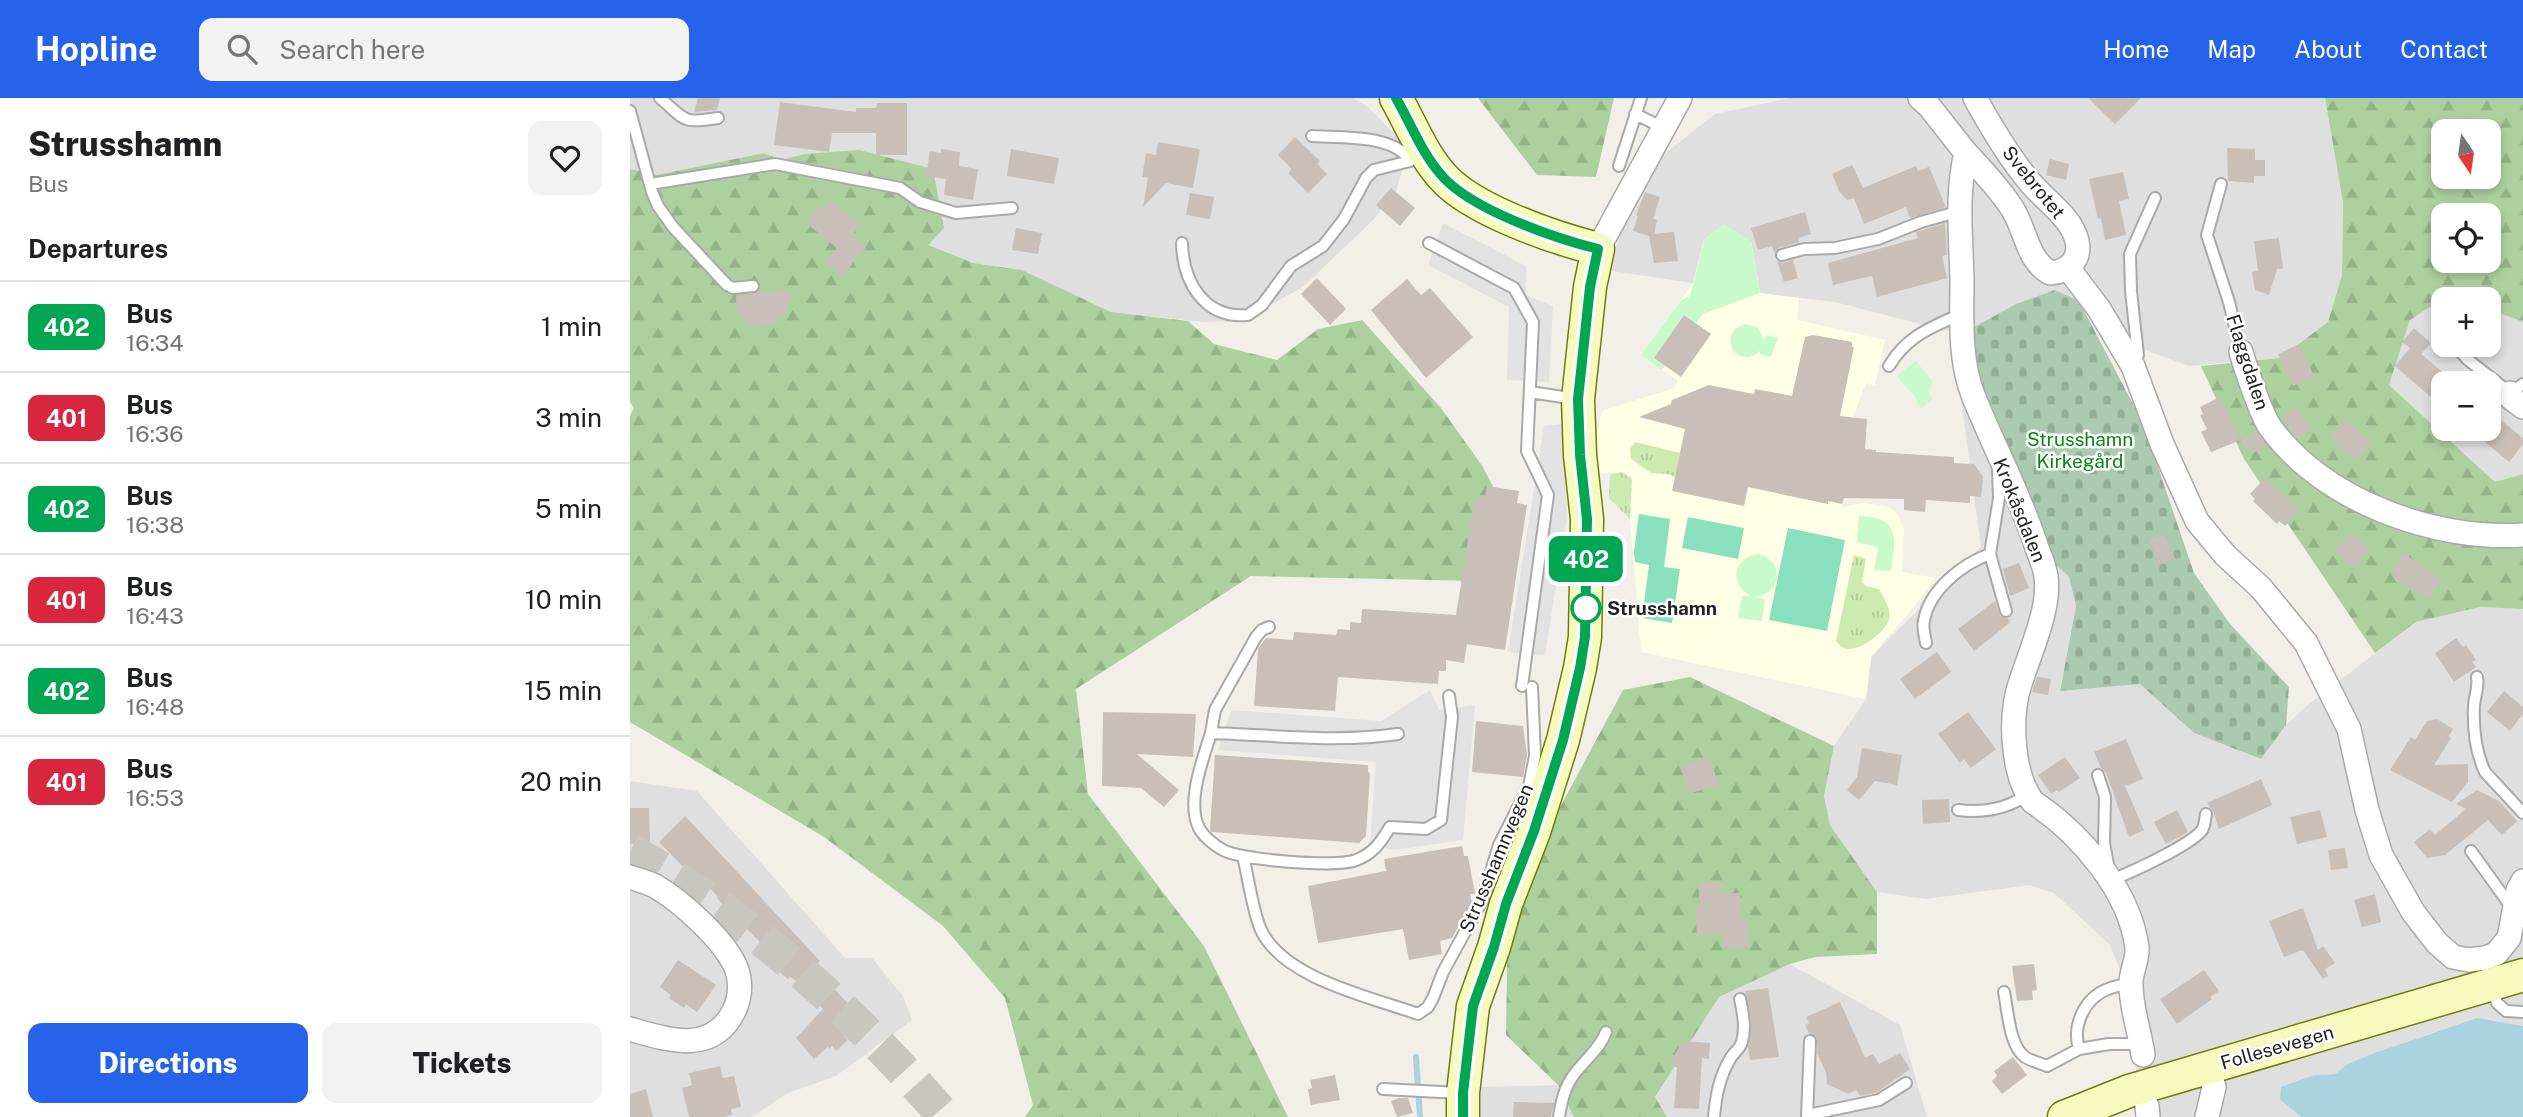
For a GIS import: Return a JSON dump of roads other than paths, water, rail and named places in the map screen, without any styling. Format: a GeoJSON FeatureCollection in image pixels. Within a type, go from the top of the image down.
{"type":"FeatureCollection","features":[{"type":"Feature","properties":{"kind":"street"},"geometry":{"type":"LineString","coordinates":[[1396,98],[1417,156],[1467,198],[1535,229],[1598,249]]}},
{"type":"Feature","properties":{"kind":"street","name":"Strusshamnvegen"},"geometry":{"type":"LineString","coordinates":[[1459,1101],[1473,1006],[1563,740],[1580,668],[1585,637],[1587,519],[1580,455],[1578,399],[1590,287],[1598,249],[1680,98]]}},
{"type":"Feature","properties":{"kind":"street"},"geometry":{"type":"LineString","coordinates":[[1920,98],[1930,106],[2010,206],[2024,230],[2036,263],[2050,273],[2068,268],[2099,309],[2133,366],[2162,444],[2197,521],[2225,555],[2261,588],[2299,634],[2349,729],[2381,855],[2413,912],[2437,943],[2453,957],[2469,961],[2485,958],[2501,949],[2509,938],[2518,890],[2523,881]]}},
{"type":"Feature","properties":{"kind":"street","name":"Svebrotet"},"geometry":{"type":"LineString","coordinates":[[1975,98],[2028,180],[2072,230],[2077,240],[2077,251],[2075,261],[2068,268]]}},
{"type":"Feature","properties":{"kind":"street"},"geometry":{"type":"LineString","coordinates":[[1961,314],[1960,211],[1966,153]]}},
{"type":"Feature","properties":{"kind":"street","name":"Krokåsdalen"},"geometry":{"type":"LineString","coordinates":[[1961,314],[1965,366],[1972,392],[2000,459],[2012,480],[2046,577],[2040,624],[2016,701],[2015,754],[2028,795],[2085,848],[2111,880],[2126,906],[2137,953],[2130,984],[2143,1050]]}},
{"type":"Feature","properties":{"kind":"street","name":"Flaggdalen"},"geometry":{"type":"LineString","coordinates":[[2241,352],[2269,426],[2305,465],[2361,502],[2423,524],[2486,535],[2523,535]]}},
{"type":"Feature","properties":{"kind":"street"},"geometry":{"type":"LineString","coordinates":[[630,877],[653,885],[674,899],[718,940],[737,969],[740,983],[739,997],[728,1021],[717,1033],[705,1039],[672,1040],[630,1029]]}},
{"type":"Feature","properties":{"kind":"street","name":"Follesevegen"},"geometry":{"type":"LineString","coordinates":[[2064,1117],[2129,1091],[2523,975]]}},
{"type":"Feature","properties":{"kind":"street"},"geometry":{"type":"LineString","coordinates":[[2207,1117],[2214,1087],[2208,1067]]}},
{"type":"Feature","properties":{"kind":"lane"},"geometry":{"type":"LineString","coordinates":[[660,98],[687,121],[718,118]]}},
{"type":"Feature","properties":{"kind":"lane"},"geometry":{"type":"LineString","coordinates":[[1619,166],[1641,98]]}},
{"type":"Feature","properties":{"kind":"lane"},"geometry":{"type":"LineString","coordinates":[[630,111],[658,206],[673,227],[717,275],[733,288],[753,286]]}},
{"type":"Feature","properties":{"kind":"lane"},"geometry":{"type":"LineString","coordinates":[[1635,114],[1664,128]]}},
{"type":"Feature","properties":{"kind":"lane"},"geometry":{"type":"LineString","coordinates":[[1312,136],[1385,142],[1417,156]]}},
{"type":"Feature","properties":{"kind":"lane"},"geometry":{"type":"LineString","coordinates":[[1182,243],[1184,268],[1201,299],[1222,310],[1248,316],[1255,312],[1291,266],[1323,246],[1343,219],[1366,178],[1374,170],[1417,156]]}},
{"type":"Feature","properties":{"kind":"lane"},"geometry":{"type":"LineString","coordinates":[[650,184],[775,164],[900,188],[920,202],[956,213],[1012,208]]}},
{"type":"Feature","properties":{"kind":"lane","name":"Flaggdalen"},"geometry":{"type":"LineString","coordinates":[[2221,184],[2207,235],[2229,302],[2241,352]]}},
{"type":"Feature","properties":{"kind":"lane"},"geometry":{"type":"LineString","coordinates":[[2133,366],[2138,355],[2130,254],[2155,198]]}},
{"type":"Feature","properties":{"kind":"lane"},"geometry":{"type":"LineString","coordinates":[[1782,255],[1804,249],[1835,248],[1878,239],[1921,222],[1960,211]]}},
{"type":"Feature","properties":{"kind":"lane","name":"Strusshamnvegen"},"geometry":{"type":"LineString","coordinates":[[1243,856],[1261,930],[1280,956],[1317,978],[1418,1014],[1422,1013],[1433,998],[1443,972],[1482,901],[1499,845],[1529,786],[1535,756],[1527,687],[1548,495],[1527,451],[1533,322],[1514,288],[1430,243]]}},
{"type":"Feature","properties":{"kind":"lane"},"geometry":{"type":"LineString","coordinates":[[1889,366],[1900,348],[1929,328],[1961,314]]}},
{"type":"Feature","properties":{"kind":"lane"},"geometry":{"type":"LineString","coordinates":[[2465,357],[2511,395]]}},
{"type":"Feature","properties":{"kind":"lane"},"geometry":{"type":"LineString","coordinates":[[1530,392],[1578,399]]}},
{"type":"Feature","properties":{"kind":"lane"},"geometry":{"type":"LineString","coordinates":[[2000,459],[1999,498],[1990,554],[2006,611]]}},
{"type":"Feature","properties":{"kind":"lane"},"geometry":{"type":"LineString","coordinates":[[1926,643],[1924,620],[1938,591],[1952,576],[1990,554]]}},
{"type":"Feature","properties":{"kind":"lane"},"geometry":{"type":"LineString","coordinates":[[1269,627],[1262,629],[1256,637],[1215,710],[1196,786],[1195,813],[1199,827],[1205,836],[1223,850],[1243,856],[1334,865],[1354,861],[1371,853],[1390,828],[1426,829],[1441,820],[1452,717],[1449,696]]}},
{"type":"Feature","properties":{"kind":"lane"},"geometry":{"type":"LineString","coordinates":[[2477,677],[2479,684],[2474,705],[2475,734],[2482,764],[2523,813]]}},
{"type":"Feature","properties":{"kind":"lane"},"geometry":{"type":"LineString","coordinates":[[1211,733],[1331,739],[1398,734]]}},
{"type":"Feature","properties":{"kind":"lane","name":"Krokåsdalen"},"geometry":{"type":"LineString","coordinates":[[2098,775],[2105,797],[2104,844],[2111,880]]}},
{"type":"Feature","properties":{"kind":"lane"},"geometry":{"type":"LineString","coordinates":[[1958,810],[1995,810],[2028,795]]}},
{"type":"Feature","properties":{"kind":"lane"},"geometry":{"type":"LineString","coordinates":[[2111,880],[2188,841],[2203,829],[2206,814]]}},
{"type":"Feature","properties":{"kind":"lane"},"geometry":{"type":"LineString","coordinates":[[2471,851],[2515,913]]}},
{"type":"Feature","properties":{"kind":"lane"},"geometry":{"type":"LineString","coordinates":[[2079,1049],[2076,1039],[2081,1011],[2106,989],[2130,984]]}},
{"type":"Feature","properties":{"kind":"lane"},"geometry":{"type":"LineString","coordinates":[[2491,984],[2497,1003],[2506,1011],[2523,1012]]}},
{"type":"Feature","properties":{"kind":"lane","name":"Krokåsdalen"},"geometry":{"type":"LineString","coordinates":[[2004,992],[2015,1041],[2024,1056],[2047,1066],[2079,1049],[2109,1044],[2143,1050]]}},
{"type":"Feature","properties":{"kind":"lane"},"geometry":{"type":"LineString","coordinates":[[1714,1117],[1717,1090],[1731,1056],[1741,1047],[1743,1040],[1744,1021],[1740,999]]}},
{"type":"Feature","properties":{"kind":"lane"},"geometry":{"type":"LineString","coordinates":[[1559,1117],[1565,1087],[1596,1051],[1606,1032]]}},
{"type":"Feature","properties":{"kind":"lane"},"geometry":{"type":"LineString","coordinates":[[1810,1041],[1807,1116],[1879,1100],[1906,1083]]}},
{"type":"Feature","properties":{"kind":"lane"},"geometry":{"type":"LineString","coordinates":[[1383,1090],[1459,1101]]}},
{"type":"Feature","properties":{"kind":"water"},"geometry":{"type":"Polygon","coordinates":[[[2477,1018],[2523,1026],[2523,1117],[2302,1117],[2280,1100],[2281,1087],[2314,1075],[2335,1074],[2348,1064],[2369,1055],[2477,1018]]]}},
{"type":"Feature","properties":{"kind":"waterway"},"geometry":{"type":"LineString","coordinates":[[1416,1057],[1420,1117]]}},
{"type":"Feature","properties":{"kind":"tunnel"},"geometry":{"type":"LineString","coordinates":[[630,851],[718,906],[799,970],[875,1041],[945,1117]]}},
{"type":"Feature","properties":{"kind":"place","name":"Strusshamn"},"geometry":{"type":"Point","coordinates":[1586,608]}},
{"type":"Feature","properties":{"kind":"park label","name":"Strusshamn Kirkegård"},"geometry":{"type":"Point","coordinates":[2080,450]}}]}
